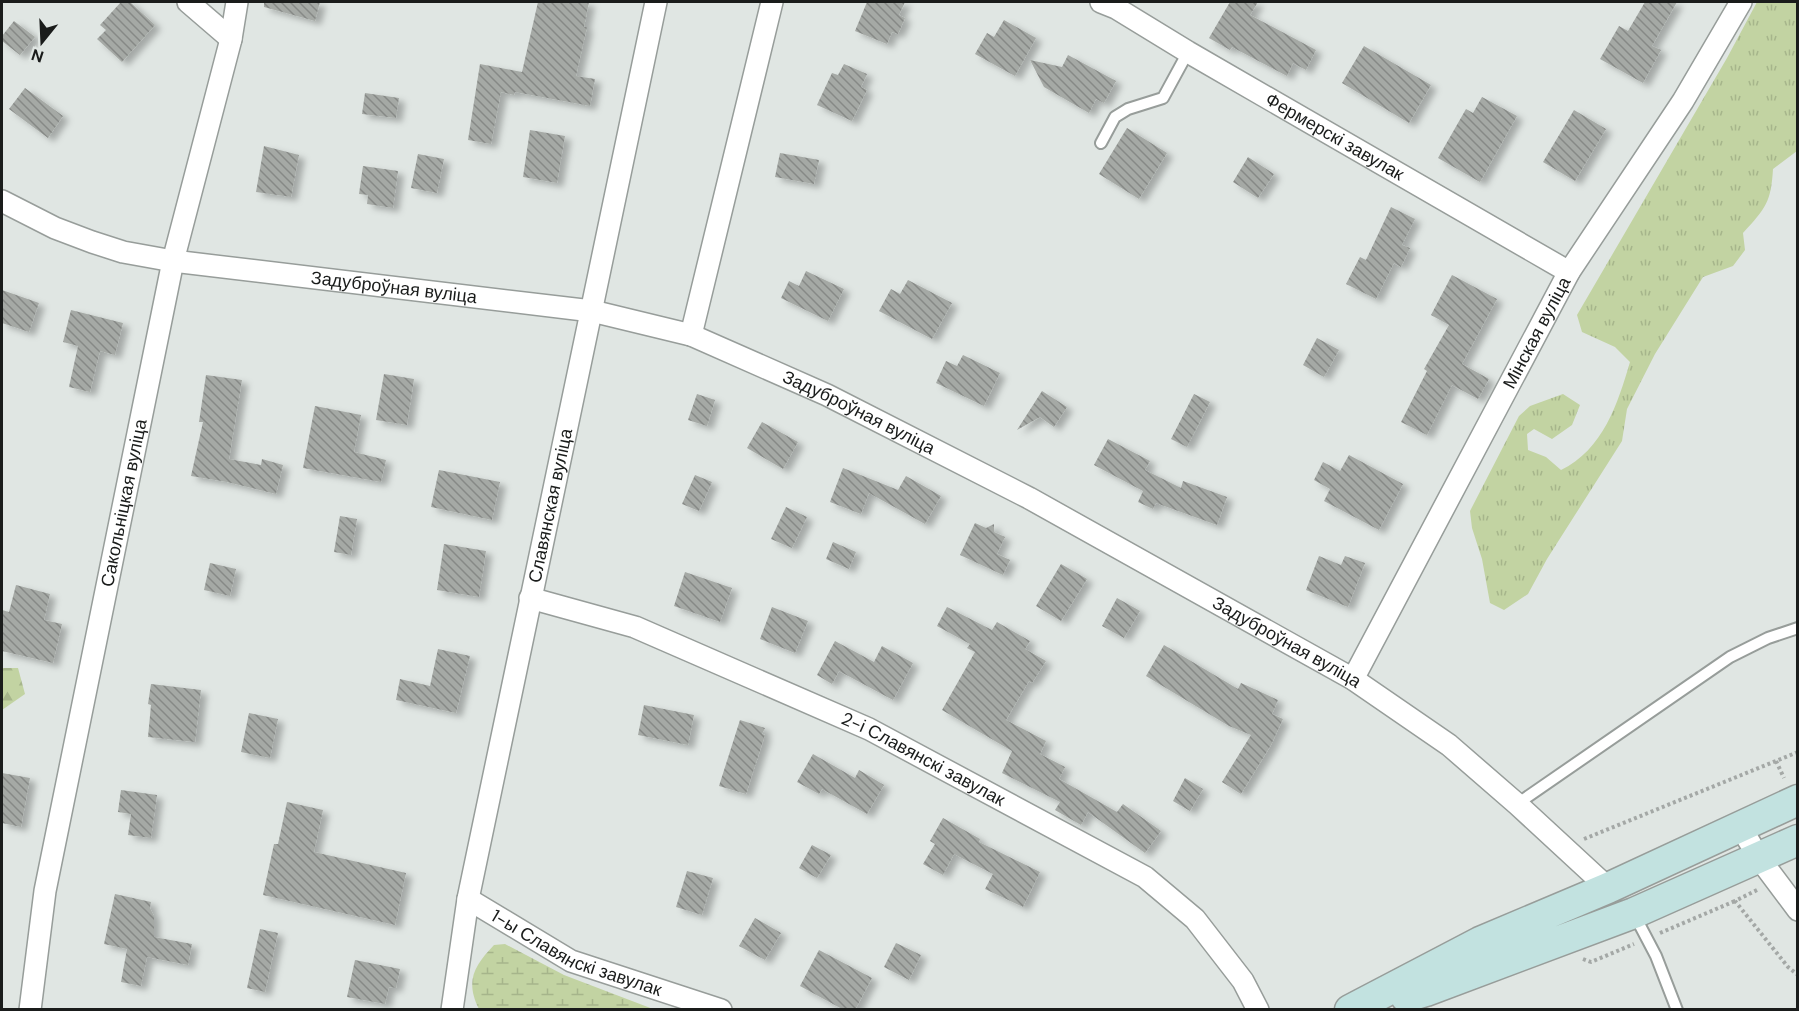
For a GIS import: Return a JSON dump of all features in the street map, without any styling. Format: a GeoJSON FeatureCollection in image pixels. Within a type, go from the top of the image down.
{"type":"FeatureCollection","features":[{"type":"Feature","properties":{"kind":"main road"},"geometry":{"type":"LineString","coordinates":[[1350,1010],[1480,942],[1608,888],[1740,826],[1792,792]]}},
{"type":"Feature","properties":{"kind":"main road"},"geometry":{"type":"LineString","coordinates":[[1360,1010],[1426,991],[1634,913],[1797,840]]}},
{"type":"Feature","properties":{"kind":"main road"},"geometry":{"type":"LineString","coordinates":[[1608,888],[1634,913]]}},
{"type":"Feature","properties":{"kind":"street"},"geometry":{"type":"LineString","coordinates":[[188,2],[231,39]]}},
{"type":"Feature","properties":{"kind":"street","name":"Сакольніцкая вуліца"},"geometry":{"type":"LineString","coordinates":[[30,1010],[45,891],[173,261],[231,39],[237,2]]}},
{"type":"Feature","properties":{"kind":"street","name":"Славянская вуліца"},"geometry":{"type":"LineString","coordinates":[[452,1010],[468,898],[656,2]]}},
{"type":"Feature","properties":{"kind":"street"},"geometry":{"type":"LineString","coordinates":[[692,335],[772,2]]}},
{"type":"Feature","properties":{"kind":"street","name":"Мінская вуліца"},"geometry":{"type":"LineString","coordinates":[[1353,679],[1569,272],[1683,101],[1741,2]]}},
{"type":"Feature","properties":{"kind":"street","name":"Фермерскі завулак"},"geometry":{"type":"LineString","coordinates":[[1112,4],[1188,52],[1569,272]]}},
{"type":"Feature","properties":{"kind":"street","name":"Задуброўная вуліца"},"geometry":{"type":"LineString","coordinates":[[2,201],[44,223],[123,252],[173,261],[592,311],[692,335],[827,395],[1029,498],[1353,679],[1449,745],[1608,888]]}},
{"type":"Feature","properties":{"kind":"street","name":"2-і Славянскі завулак"},"geometry":{"type":"LineString","coordinates":[[530,598],[635,627],[869,729],[1145,878],[1195,919],[1243,981],[1258,1010]]}},
{"type":"Feature","properties":{"kind":"street"},"geometry":{"type":"LineString","coordinates":[[1740,826],[1759,858],[1797,910]]}},
{"type":"Feature","properties":{"kind":"street","name":"1-ы Славянскі завулак"},"geometry":{"type":"LineString","coordinates":[[468,898],[571,961],[721,1010]]}},
{"type":"Feature","properties":{"kind":"lane"},"geometry":{"type":"LineString","coordinates":[[1101,143],[1115,117],[1128,109],[1163,98],[1188,52]]}},
{"type":"Feature","properties":{"kind":"lane"},"geometry":{"type":"LineString","coordinates":[[1517,804],[1730,657],[1768,638],[1797,628]]}},
{"type":"Feature","properties":{"kind":"lane"},"geometry":{"type":"LineString","coordinates":[[1634,913],[1656,956],[1677,1010]]}},
{"type":"Feature","properties":{"kind":"path"},"geometry":{"type":"LineString","coordinates":[[1776,761],[1792,792]]}},
{"type":"Feature","properties":{"kind":"path"},"geometry":{"type":"LineString","coordinates":[[1758,889],[1735,901],[1797,975]]}},
{"type":"Feature","properties":{"kind":"green space"},"geometry":{"type":"Polygon","coordinates":[[[1757,2],[1797,2],[1797,151],[1773,169],[1771,189],[1766,204],[1743,233],[1745,250],[1733,266],[1703,277],[1655,354],[1627,409],[1622,441],[1547,559],[1528,594],[1504,610],[1490,603],[1470,511],[1519,416],[1530,406],[1563,394],[1580,405],[1572,425],[1552,439],[1534,429],[1527,434],[1528,450],[1546,457],[1561,470],[1588,450],[1607,424],[1630,362],[1615,347],[1582,332],[1577,315],[1727,58],[1757,2]]]}},
{"type":"Feature","properties":{"kind":"green space"},"geometry":{"type":"Polygon","coordinates":[[[2,668],[18,668],[25,694],[2,710],[2,668]]]}},
{"type":"Feature","properties":{"kind":"green space"},"geometry":{"type":"Polygon","coordinates":[[[505,944],[564,975],[653,1009],[479,1009],[473,990],[474,974],[481,960],[494,945],[505,944]]]}},
{"type":"Feature","properties":{"kind":"building"},"geometry":{"type":"Polygon","coordinates":[[[121,2],[130,2],[155,25],[122,62],[97,39],[106,30],[100,25],[121,2]]]}},
{"type":"Feature","properties":{"kind":"building"},"geometry":{"type":"Polygon","coordinates":[[[264,2],[320,2],[315,21],[264,7],[264,2]]]}},
{"type":"Feature","properties":{"kind":"building"},"geometry":{"type":"Polygon","coordinates":[[[538,2],[589,2],[584,27],[587,27],[576,76],[595,79],[590,106],[515,92],[514,95],[501,92],[491,144],[468,140],[480,64],[522,72],[538,2]]]}},
{"type":"Feature","properties":{"kind":"building"},"geometry":{"type":"Polygon","coordinates":[[[867,2],[905,2],[899,15],[905,18],[898,34],[892,32],[887,44],[855,31],[867,2]]]}},
{"type":"Feature","properties":{"kind":"building"},"geometry":{"type":"Polygon","coordinates":[[[1230,2],[1258,2],[1250,15],[1316,50],[1306,70],[1293,63],[1287,76],[1232,47],[1230,50],[1209,38],[1230,2]]]}},
{"type":"Feature","properties":{"kind":"building"},"geometry":{"type":"Polygon","coordinates":[[[1645,2],[1677,2],[1652,46],[1661,50],[1643,83],[1600,59],[1619,26],[1628,31],[1645,2]]]}},
{"type":"Feature","properties":{"kind":"building"},"geometry":{"type":"Polygon","coordinates":[[[1004,20],[1036,38],[1015,76],[975,54],[987,33],[994,37],[1004,20]]]}},
{"type":"Feature","properties":{"kind":"building"},"geometry":{"type":"Polygon","coordinates":[[[14,21],[35,37],[20,55],[2,41],[2,36],[14,21]]]}},
{"type":"Feature","properties":{"kind":"building"},"geometry":{"type":"Polygon","coordinates":[[[1364,46],[1431,85],[1409,123],[1342,83],[1364,46]]]}},
{"type":"Feature","properties":{"kind":"building"},"geometry":{"type":"Polygon","coordinates":[[[1068,55],[1116,81],[1104,103],[1096,99],[1089,113],[1044,87],[1030,60],[1062,67],[1068,55]]]}},
{"type":"Feature","properties":{"kind":"building"},"geometry":{"type":"Polygon","coordinates":[[[844,64],[867,74],[861,87],[867,90],[852,121],[817,105],[832,73],[838,75],[844,64]]]}},
{"type":"Feature","properties":{"kind":"building"},"geometry":{"type":"Polygon","coordinates":[[[25,88],[63,116],[48,138],[9,109],[25,88]]]}},
{"type":"Feature","properties":{"kind":"building"},"geometry":{"type":"Polygon","coordinates":[[[365,93],[399,98],[396,118],[362,114],[365,93]]]}},
{"type":"Feature","properties":{"kind":"building"},"geometry":{"type":"Polygon","coordinates":[[[1482,97],[1517,116],[1480,182],[1438,158],[1466,109],[1473,113],[1482,97]]]}},
{"type":"Feature","properties":{"kind":"building"},"geometry":{"type":"Polygon","coordinates":[[[1574,110],[1606,129],[1575,181],[1543,162],[1574,110]]]}},
{"type":"Feature","properties":{"kind":"building"},"geometry":{"type":"Polygon","coordinates":[[[1127,128],[1167,153],[1139,199],[1099,174],[1127,128]]]}},
{"type":"Feature","properties":{"kind":"building"},"geometry":{"type":"Polygon","coordinates":[[[530,130],[565,136],[557,183],[523,177],[530,130]]]}},
{"type":"Feature","properties":{"kind":"building"},"geometry":{"type":"Polygon","coordinates":[[[264,146],[299,155],[291,197],[256,192],[264,146]]]}},
{"type":"Feature","properties":{"kind":"building"},"geometry":{"type":"Polygon","coordinates":[[[780,153],[819,160],[814,184],[775,177],[780,153]]]}},
{"type":"Feature","properties":{"kind":"building"},"geometry":{"type":"Polygon","coordinates":[[[418,154],[444,159],[437,193],[411,188],[418,154]]]}},
{"type":"Feature","properties":{"kind":"building"},"geometry":{"type":"Polygon","coordinates":[[[1248,157],[1274,174],[1258,198],[1233,182],[1248,157]]]}},
{"type":"Feature","properties":{"kind":"building"},"geometry":{"type":"Polygon","coordinates":[[[363,166],[398,171],[393,208],[367,204],[368,195],[359,194],[363,166]]]}},
{"type":"Feature","properties":{"kind":"building"},"geometry":{"type":"Polygon","coordinates":[[[1391,207],[1415,219],[1402,245],[1410,248],[1401,267],[1394,263],[1376,299],[1346,284],[1360,257],[1366,260],[1391,207]]]}},
{"type":"Feature","properties":{"kind":"building"},"geometry":{"type":"Polygon","coordinates":[[[806,271],[844,289],[828,321],[781,298],[789,281],[799,286],[806,271]]]}},
{"type":"Feature","properties":{"kind":"building"},"geometry":{"type":"Polygon","coordinates":[[[1452,275],[1497,299],[1462,364],[1489,379],[1478,399],[1452,385],[1427,435],[1401,422],[1427,371],[1424,369],[1449,325],[1431,315],[1452,275]]]}},
{"type":"Feature","properties":{"kind":"building"},"geometry":{"type":"Polygon","coordinates":[[[908,280],[952,303],[932,339],[879,311],[891,289],[900,294],[908,280]]]}},
{"type":"Feature","properties":{"kind":"building"},"geometry":{"type":"Polygon","coordinates":[[[2,290],[39,303],[29,332],[2,323],[2,290]]]}},
{"type":"Feature","properties":{"kind":"building"},"geometry":{"type":"Polygon","coordinates":[[[71,310],[123,323],[115,355],[100,351],[90,392],[69,387],[78,346],[63,342],[71,310]]]}},
{"type":"Feature","properties":{"kind":"building"},"geometry":{"type":"Polygon","coordinates":[[[1317,338],[1339,350],[1324,377],[1303,365],[1317,338]]]}},
{"type":"Feature","properties":{"kind":"building"},"geometry":{"type":"Polygon","coordinates":[[[963,355],[1000,373],[984,406],[936,383],[946,361],[957,366],[963,355]]]}},
{"type":"Feature","properties":{"kind":"building"},"geometry":{"type":"Polygon","coordinates":[[[384,374],[414,379],[407,425],[376,420],[384,374]]]}},
{"type":"Feature","properties":{"kind":"building"},"geometry":{"type":"Polygon","coordinates":[[[206,375],[242,380],[229,459],[261,465],[262,459],[283,465],[276,494],[191,476],[203,422],[199,422],[206,375]]]}},
{"type":"Feature","properties":{"kind":"building"},"geometry":{"type":"Polygon","coordinates":[[[1042,391],[1067,407],[1054,427],[1040,417],[1017,430],[1042,391]]]}},
{"type":"Feature","properties":{"kind":"building"},"geometry":{"type":"Polygon","coordinates":[[[697,394],[715,400],[707,426],[688,420],[697,394]]]}},
{"type":"Feature","properties":{"kind":"building"},"geometry":{"type":"Polygon","coordinates":[[[1194,394],[1210,402],[1187,447],[1171,439],[1194,394]]]}},
{"type":"Feature","properties":{"kind":"building"},"geometry":{"type":"Polygon","coordinates":[[[315,406],[361,415],[354,452],[386,460],[381,482],[303,468],[315,406]]]}},
{"type":"Feature","properties":{"kind":"building"},"geometry":{"type":"Polygon","coordinates":[[[762,422],[798,442],[783,469],[747,448],[762,422]]]}},
{"type":"Feature","properties":{"kind":"building"},"geometry":{"type":"Polygon","coordinates":[[[1108,439],[1150,461],[1145,470],[1181,488],[1183,481],[1227,497],[1217,525],[1156,503],[1153,509],[1138,502],[1143,491],[1094,465],[1108,439]]]}},
{"type":"Feature","properties":{"kind":"building"},"geometry":{"type":"Polygon","coordinates":[[[1349,455],[1403,484],[1379,530],[1324,501],[1330,489],[1314,480],[1323,462],[1340,471],[1349,455]]]}},
{"type":"Feature","properties":{"kind":"building"},"geometry":{"type":"Polygon","coordinates":[[[843,468],[898,490],[906,476],[941,496],[925,524],[869,493],[861,514],[830,502],[843,468]]]}},
{"type":"Feature","properties":{"kind":"building"},"geometry":{"type":"Polygon","coordinates":[[[439,470],[500,482],[492,520],[431,507],[439,470]]]}},
{"type":"Feature","properties":{"kind":"building"},"geometry":{"type":"Polygon","coordinates":[[[695,475],[712,482],[699,511],[682,504],[695,475]]]}},
{"type":"Feature","properties":{"kind":"building"},"geometry":{"type":"Polygon","coordinates":[[[786,507],[807,517],[792,548],[771,539],[786,507]]]}},
{"type":"Feature","properties":{"kind":"building"},"geometry":{"type":"Polygon","coordinates":[[[340,516],[357,519],[351,555],[334,552],[340,516]]]}},
{"type":"Feature","properties":{"kind":"building"},"geometry":{"type":"Polygon","coordinates":[[[975,523],[986,528],[994,524],[994,532],[1005,537],[997,554],[1010,560],[1003,575],[960,555],[975,523]]]}},
{"type":"Feature","properties":{"kind":"building"},"geometry":{"type":"Polygon","coordinates":[[[833,542],[856,552],[849,569],[826,559],[833,542]]]}},
{"type":"Feature","properties":{"kind":"building"},"geometry":{"type":"Polygon","coordinates":[[[444,544],[486,551],[479,597],[437,590],[444,544]]]}},
{"type":"Feature","properties":{"kind":"building"},"geometry":{"type":"Polygon","coordinates":[[[1319,556],[1341,565],[1345,556],[1365,563],[1348,607],[1306,590],[1319,556]]]}},
{"type":"Feature","properties":{"kind":"building"},"geometry":{"type":"Polygon","coordinates":[[[210,563],[236,569],[230,596],[204,590],[210,563]]]}},
{"type":"Feature","properties":{"kind":"building"},"geometry":{"type":"Polygon","coordinates":[[[1061,564],[1087,579],[1061,621],[1036,606],[1061,564]]]}},
{"type":"Feature","properties":{"kind":"building"},"geometry":{"type":"Polygon","coordinates":[[[685,572],[732,588],[720,622],[674,606],[685,572]]]}},
{"type":"Feature","properties":{"kind":"building"},"geometry":{"type":"Polygon","coordinates":[[[16,585],[50,594],[44,620],[62,624],[53,663],[2,651],[2,610],[9,612],[16,585]]]}},
{"type":"Feature","properties":{"kind":"building"},"geometry":{"type":"Polygon","coordinates":[[[1117,598],[1140,611],[1124,638],[1102,626],[1117,598]]]}},
{"type":"Feature","properties":{"kind":"building"},"geometry":{"type":"Polygon","coordinates":[[[772,607],[808,621],[795,653],[760,639],[772,607]]]}},
{"type":"Feature","properties":{"kind":"building"},"geometry":{"type":"Polygon","coordinates":[[[947,607],[992,630],[997,622],[1030,641],[1025,649],[1046,661],[1032,683],[1029,681],[1006,720],[1046,741],[1040,754],[1065,767],[1059,779],[1117,812],[1123,804],[1161,831],[1145,853],[1088,812],[1081,825],[1055,810],[1060,802],[1002,773],[1012,751],[942,710],[975,652],[967,648],[970,644],[937,626],[947,607]]]}},
{"type":"Feature","properties":{"kind":"building"},"geometry":{"type":"Polygon","coordinates":[[[835,641],[874,662],[882,646],[913,663],[893,700],[839,671],[832,684],[817,675],[835,641]]]}},
{"type":"Feature","properties":{"kind":"building"},"geometry":{"type":"Polygon","coordinates":[[[1164,645],[1238,689],[1241,683],[1278,700],[1272,714],[1283,719],[1271,745],[1241,794],[1222,782],[1251,735],[1229,726],[1146,676],[1164,645]]]}},
{"type":"Feature","properties":{"kind":"building"},"geometry":{"type":"Polygon","coordinates":[[[438,649],[470,656],[456,713],[396,700],[400,679],[430,686],[438,649]]]}},
{"type":"Feature","properties":{"kind":"building"},"geometry":{"type":"Polygon","coordinates":[[[151,684],[201,690],[195,742],[148,737],[151,705],[148,704],[151,684]]]}},
{"type":"Feature","properties":{"kind":"building"},"geometry":{"type":"Polygon","coordinates":[[[644,705],[694,715],[688,745],[638,735],[644,705]]]}},
{"type":"Feature","properties":{"kind":"building"},"geometry":{"type":"Polygon","coordinates":[[[249,713],[278,719],[270,758],[241,752],[249,713]]]}},
{"type":"Feature","properties":{"kind":"building"},"geometry":{"type":"Polygon","coordinates":[[[740,720],[765,728],[762,734],[765,735],[746,794],[719,786],[740,720]]]}},
{"type":"Feature","properties":{"kind":"building"},"geometry":{"type":"Polygon","coordinates":[[[813,754],[855,778],[859,770],[884,785],[867,814],[822,789],[819,794],[797,782],[813,754]]]}},
{"type":"Feature","properties":{"kind":"building"},"geometry":{"type":"Polygon","coordinates":[[[2,773],[30,778],[21,827],[2,823],[2,773]]]}},
{"type":"Feature","properties":{"kind":"building"},"geometry":{"type":"Polygon","coordinates":[[[1185,778],[1203,789],[1190,811],[1173,801],[1185,778]]]}},
{"type":"Feature","properties":{"kind":"building"},"geometry":{"type":"Polygon","coordinates":[[[121,790],[157,795],[151,838],[128,835],[131,814],[118,812],[121,790]]]}},
{"type":"Feature","properties":{"kind":"building"},"geometry":{"type":"Polygon","coordinates":[[[287,802],[323,810],[314,852],[406,873],[395,925],[263,895],[274,844],[278,844],[287,802]]]}},
{"type":"Feature","properties":{"kind":"building"},"geometry":{"type":"Polygon","coordinates":[[[943,818],[980,839],[979,842],[1040,872],[1023,907],[985,889],[993,874],[954,854],[943,875],[923,864],[935,844],[930,841],[943,818]]]}},
{"type":"Feature","properties":{"kind":"building"},"geometry":{"type":"Polygon","coordinates":[[[812,845],[831,855],[817,878],[799,868],[812,845]]]}},
{"type":"Feature","properties":{"kind":"building"},"geometry":{"type":"Polygon","coordinates":[[[687,871],[713,878],[702,915],[676,907],[687,871]]]}},
{"type":"Feature","properties":{"kind":"building"},"geometry":{"type":"Polygon","coordinates":[[[115,894],[151,902],[154,937],[192,944],[188,965],[147,957],[141,986],[121,982],[127,949],[104,944],[115,894]]]}},
{"type":"Feature","properties":{"kind":"building"},"geometry":{"type":"Polygon","coordinates":[[[755,918],[781,933],[765,960],[739,946],[755,918]]]}},
{"type":"Feature","properties":{"kind":"building"},"geometry":{"type":"Polygon","coordinates":[[[260,929],[278,933],[265,992],[247,988],[260,929]]]}},
{"type":"Feature","properties":{"kind":"building"},"geometry":{"type":"Polygon","coordinates":[[[896,943],[921,955],[909,980],[884,967],[896,943]]]}},
{"type":"Feature","properties":{"kind":"building"},"geometry":{"type":"Polygon","coordinates":[[[819,950],[872,978],[855,1010],[844,1010],[800,986],[819,950]]]}},
{"type":"Feature","properties":{"kind":"building"},"geometry":{"type":"Polygon","coordinates":[[[355,960],[400,969],[396,988],[389,987],[385,1004],[347,997],[355,960]]]}}]}
